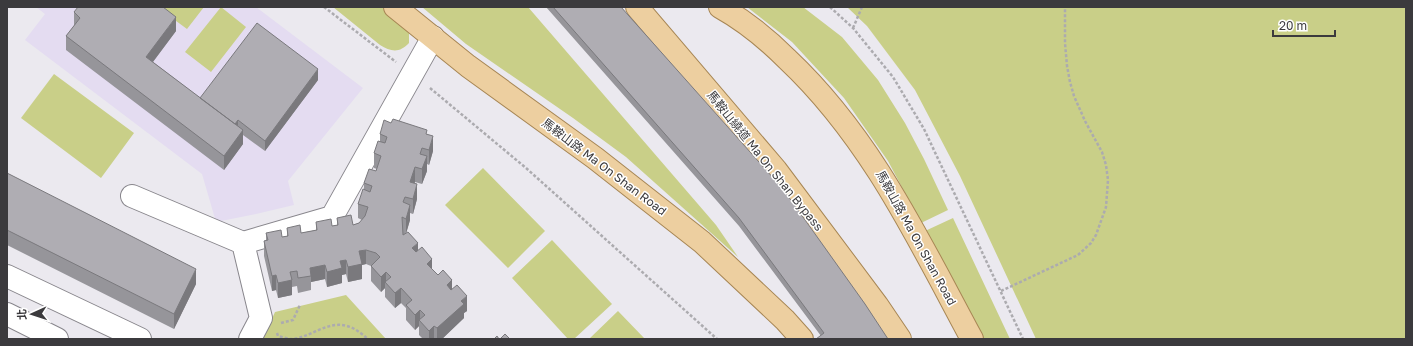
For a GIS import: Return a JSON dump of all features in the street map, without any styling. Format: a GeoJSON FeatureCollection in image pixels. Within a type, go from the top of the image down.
{"type":"FeatureCollection","features":[{"type":"Feature","properties":{"kind":"main road","name":"馬鞍山路 Ma On Shan Road"},"geometry":{"type":"LineString","coordinates":[[395,7],[468,66],[595,158],[702,242],[785,320],[802,339]]}},
{"type":"Feature","properties":{"kind":"main road","name":"馬鞍山繞道 Ma On Shan Bypass"},"geometry":{"type":"LineString","coordinates":[[637,7],[789,187],[877,305],[900,339]]}},
{"type":"Feature","properties":{"kind":"main road","name":"馬鞍山路 Ma On Shan Road"},"geometry":{"type":"LineString","coordinates":[[720,7],[752,28],[776,49],[819,91],[844,121],[874,162],[894,196],[972,339]]}},
{"type":"Feature","properties":{"kind":"street"},"geometry":{"type":"LineString","coordinates":[[132,196],[243,243],[332,217],[433,38]]}},
{"type":"Feature","properties":{"kind":"street"},"geometry":{"type":"LineString","coordinates":[[243,243],[261,318],[250,339]]}},
{"type":"Feature","properties":{"kind":"street"},"geometry":{"type":"LineString","coordinates":[[7,276],[140,339]]}},
{"type":"Feature","properties":{"kind":"street"},"geometry":{"type":"LineString","coordinates":[[7,314],[57,339]]}},
{"type":"Feature","properties":{"kind":"path"},"geometry":{"type":"LineString","coordinates":[[324,7],[412,74],[526,168],[717,339]]}},
{"type":"Feature","properties":{"kind":"path"},"geometry":{"type":"LineString","coordinates":[[830,7],[853,28],[892,77],[924,129],[1023,339]]}},
{"type":"Feature","properties":{"kind":"path"},"geometry":{"type":"LineString","coordinates":[[853,28],[862,7]]}},
{"type":"Feature","properties":{"kind":"path"},"geometry":{"type":"LineString","coordinates":[[1001,291],[1078,255],[1091,243],[1096,235],[1106,207],[1108,180],[1106,165],[1102,152],[1085,121],[1074,96],[1069,76],[1065,43],[1065,7]]}},
{"type":"Feature","properties":{"kind":"path"},"geometry":{"type":"LineString","coordinates":[[279,325],[282,322],[293,320],[300,305]]}},
{"type":"Feature","properties":{"kind":"path"},"geometry":{"type":"LineString","coordinates":[[276,327],[278,336],[290,338],[303,336],[318,329],[333,326],[347,326],[359,332],[368,339]]}},
{"type":"Feature","properties":{"kind":"shaded area"},"geometry":{"type":"Polygon","coordinates":[[[36,7],[256,7],[363,88],[288,181],[294,205],[216,222],[202,174],[25,40],[45,14],[36,7]]]}},
{"type":"Feature","properties":{"kind":"green space"},"geometry":{"type":"Polygon","coordinates":[[[157,7],[204,7],[187,29],[157,7]]]}},
{"type":"Feature","properties":{"kind":"green space"},"geometry":{"type":"Polygon","coordinates":[[[221,7],[246,27],[211,72],[185,52],[221,7]]]}},
{"type":"Feature","properties":{"kind":"green space"},"geometry":{"type":"Polygon","coordinates":[[[333,7],[383,7],[400,20],[409,33],[409,43],[399,50],[392,50],[384,47],[333,7]]]}},
{"type":"Feature","properties":{"kind":"green space"},"geometry":{"type":"Polygon","coordinates":[[[422,7],[528,7],[716,225],[738,257],[626,157],[573,118],[466,44],[422,7]]]}},
{"type":"Feature","properties":{"kind":"green space"},"geometry":{"type":"Polygon","coordinates":[[[747,7],[803,7],[842,37],[878,80],[905,123],[948,210],[921,223],[888,161],[844,98],[792,42],[747,7]]]}},
{"type":"Feature","properties":{"kind":"green space"},"geometry":{"type":"Polygon","coordinates":[[[847,7],[1406,7],[1406,339],[1036,339],[960,176],[915,90],[867,26],[847,7]]]}},
{"type":"Feature","properties":{"kind":"green space"},"geometry":{"type":"Polygon","coordinates":[[[54,74],[134,133],[101,178],[21,118],[54,74]]]}},
{"type":"Feature","properties":{"kind":"green space"},"geometry":{"type":"Polygon","coordinates":[[[483,168],[545,231],[508,268],[445,205],[483,168]]]}},
{"type":"Feature","properties":{"kind":"green space"},"geometry":{"type":"Polygon","coordinates":[[[953,218],[1010,339],[983,339],[925,231],[953,218]]]}},
{"type":"Feature","properties":{"kind":"green space"},"geometry":{"type":"Polygon","coordinates":[[[552,240],[612,304],[574,339],[568,339],[512,278],[552,240]]]}},
{"type":"Feature","properties":{"kind":"green space"},"geometry":{"type":"Polygon","coordinates":[[[346,295],[386,339],[263,339],[275,312],[346,295]]]}},
{"type":"Feature","properties":{"kind":"green space"},"geometry":{"type":"Polygon","coordinates":[[[618,311],[645,339],[589,339],[618,311]]]}},
{"type":"Feature","properties":{"kind":"building"},"geometry":{"type":"Polygon","coordinates":[[[78,7],[163,7],[176,17],[146,57],[243,130],[224,156],[66,36],[80,18],[74,12],[78,7]]]}},
{"type":"Feature","properties":{"kind":"building"},"geometry":{"type":"Polygon","coordinates":[[[553,7],[621,7],[783,189],[865,304],[888,339],[816,339],[824,333],[739,218],[553,7]]]}},
{"type":"Feature","properties":{"kind":"building"},"geometry":{"type":"Polygon","coordinates":[[[257,23],[318,69],[265,141],[238,120],[235,124],[200,98],[257,23]]]}},
{"type":"Feature","properties":{"kind":"building"},"geometry":{"type":"Polygon","coordinates":[[[393,119],[427,130],[426,134],[433,136],[429,150],[422,148],[420,154],[427,156],[422,169],[415,167],[410,182],[417,184],[413,199],[405,197],[403,202],[410,205],[406,219],[402,217],[403,235],[408,232],[418,243],[412,248],[416,252],[422,247],[432,259],[427,264],[438,275],[443,270],[452,280],[447,285],[451,290],[457,285],[467,296],[461,301],[464,304],[437,328],[434,326],[429,331],[419,320],[425,315],[420,310],[415,315],[406,305],[412,300],[401,288],[395,293],[385,282],[391,277],[386,272],[381,277],[371,266],[380,257],[376,253],[366,250],[359,251],[362,264],[348,267],[346,260],[340,261],[342,268],[327,272],[325,265],[310,268],[311,276],[298,278],[297,271],[290,272],[292,280],[278,283],[276,275],[272,276],[264,241],[268,240],[266,233],[281,230],[282,237],[288,236],[287,228],[300,225],[301,233],[317,230],[316,222],[331,219],[332,226],[338,225],[337,218],[351,215],[353,225],[359,223],[365,216],[368,207],[358,204],[363,189],[370,192],[372,186],[364,183],[369,169],[376,171],[381,156],[374,153],[378,141],[385,143],[387,137],[380,134],[384,120],[391,123],[393,119]]]}},
{"type":"Feature","properties":{"kind":"building"},"geometry":{"type":"Polygon","coordinates":[[[7,173],[196,269],[174,314],[7,230],[7,173]]]}},
{"type":"Feature","properties":{"kind":"building"},"geometry":{"type":"Polygon","coordinates":[[[505,334],[510,339],[500,339],[505,334]]]}}]}
